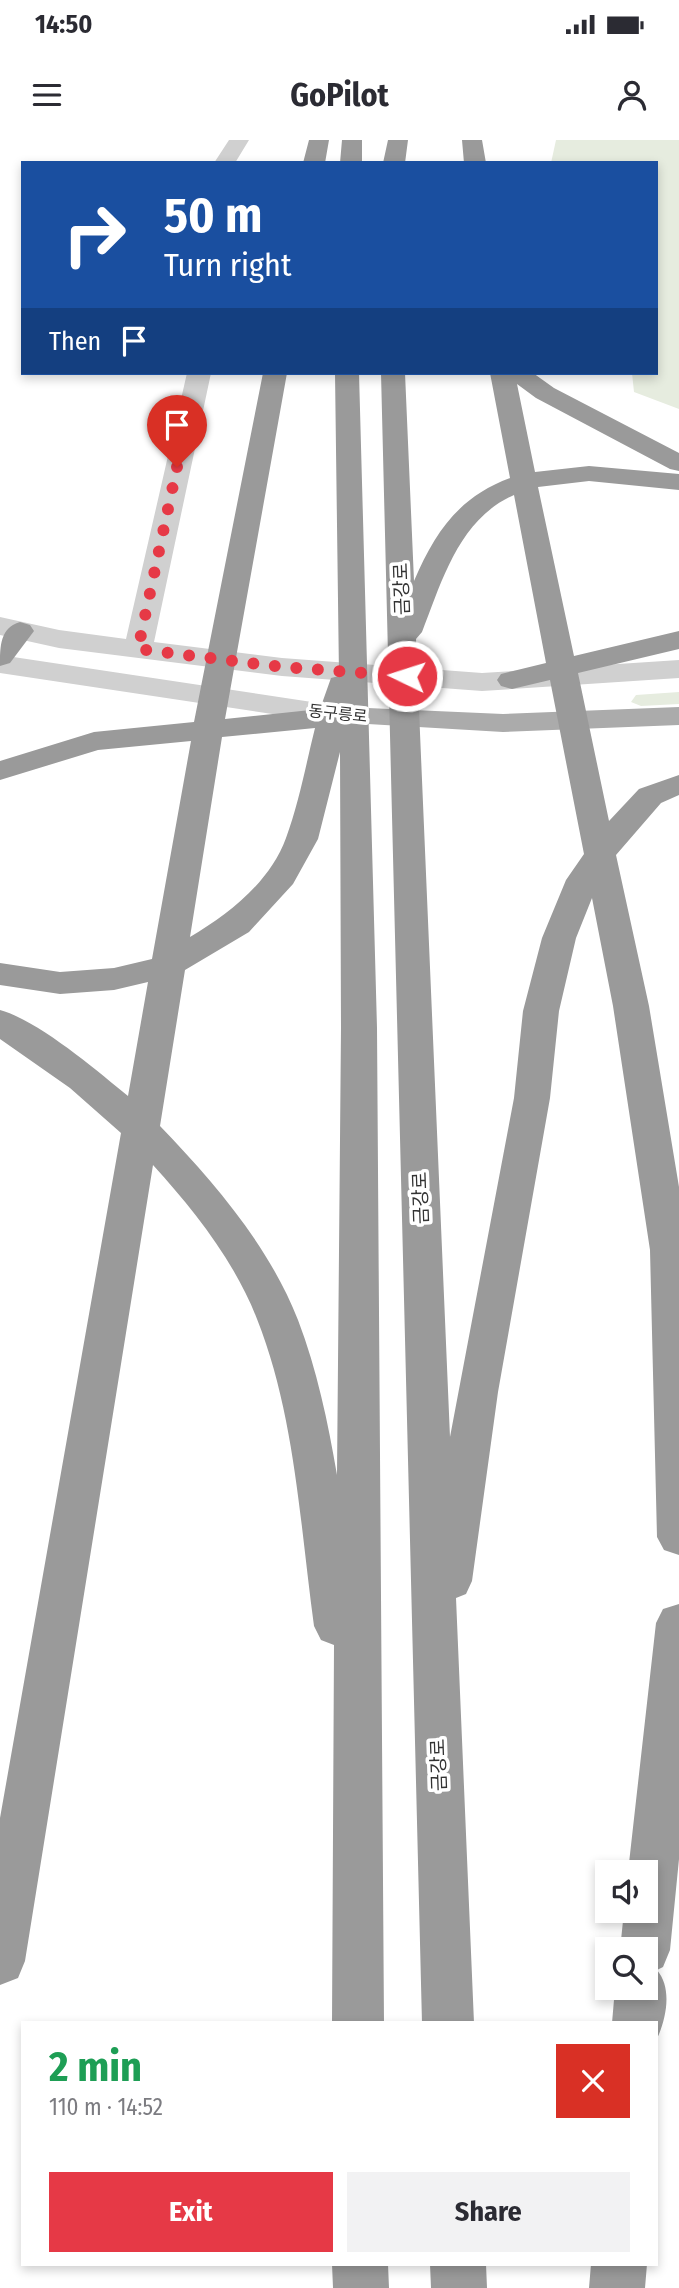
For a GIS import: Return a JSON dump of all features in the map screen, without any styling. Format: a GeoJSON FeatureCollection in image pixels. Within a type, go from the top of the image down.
{"type":"FeatureCollection","features":[{"type":"Feature","properties":{"kind":"highway"},"geometry":{"type":"LineString","coordinates":[[314,161],[319,140]]}},
{"type":"Feature","properties":{"kind":"highway"},"geometry":{"type":"LineString","coordinates":[[351,161],[352,140]]}},
{"type":"Feature","properties":{"kind":"highway"},"geometry":{"type":"LineString","coordinates":[[394,161],[398,140]]}},
{"type":"Feature","properties":{"kind":"highway"},"geometry":{"type":"LineString","coordinates":[[472,140],[475,161]]}},
{"type":"Feature","properties":{"kind":"highway"},"geometry":{"type":"LineString","coordinates":[[0,1961],[228,612],[275,375]]}},
{"type":"Feature","properties":{"kind":"highway"},"geometry":{"type":"LineString","coordinates":[[347,375],[354,641],[336,780],[359,1045],[355,1743],[358,2021]]}},
{"type":"Feature","properties":{"kind":"highway","name":"금강로"},"geometry":{"type":"LineString","coordinates":[[393,375],[435,1680],[449,2021]]}},
{"type":"Feature","properties":{"kind":"highway"},"geometry":{"type":"LineString","coordinates":[[502,375],[631,1006],[670,1250],[679,1537]]}},
{"type":"Feature","properties":{"kind":"highway"},"geometry":{"type":"LineString","coordinates":[[520,375],[545,393],[679,463]]}},
{"type":"Feature","properties":{"kind":"highway"},"geometry":{"type":"LineString","coordinates":[[403,645],[442,550],[463,520],[493,496],[528,481],[588,472],[679,482]]}},
{"type":"Feature","properties":{"kind":"highway"},"geometry":{"type":"LineString","coordinates":[[0,657],[10,628]]}},
{"type":"Feature","properties":{"kind":"highway"},"geometry":{"type":"LineString","coordinates":[[512,680],[679,640]]}},
{"type":"Feature","properties":{"kind":"highway"},"geometry":{"type":"LineString","coordinates":[[0,771],[93,741],[345,716]]}},
{"type":"Feature","properties":{"kind":"highway"},"geometry":{"type":"LineString","coordinates":[[0,974],[60,983],[114,979],[164,967],[237,924],[281,877],[336,780]]}},
{"type":"Feature","properties":{"kind":"highway"},"geometry":{"type":"LineString","coordinates":[[435,1680],[477,1392],[531,1098],[541,1011],[559,938],[583,880],[610,841],[650,796],[679,784]]}},
{"type":"Feature","properties":{"kind":"highway"},"geometry":{"type":"LineString","coordinates":[[0,1022],[84,1080],[140,1129],[195,1190],[237,1244],[270,1302],[290,1353],[304,1416],[355,1743]]}},
{"type":"Feature","properties":{"kind":"highway"},"geometry":{"type":"LineString","coordinates":[[646,1937],[679,1623]]}},
{"type":"Feature","properties":{"kind":"highway"},"geometry":{"type":"LineString","coordinates":[[638,2021],[640,2000]]}},
{"type":"Feature","properties":{"kind":"highway"},"geometry":{"type":"LineString","coordinates":[[360,2266],[360,2288]]}},
{"type":"Feature","properties":{"kind":"highway"},"geometry":{"type":"LineString","coordinates":[[458,2266],[459,2288]]}},
{"type":"Feature","properties":{"kind":"highway"},"geometry":{"type":"LineString","coordinates":[[617,2288],[619,2266]]}},
{"type":"Feature","properties":{"kind":"main road","name":"동구릉로"},"geometry":{"type":"LineString","coordinates":[[345,716],[503,723],[679,716]]}},
{"type":"Feature","properties":{"kind":"street"},"geometry":{"type":"LineString","coordinates":[[225,161],[239,140]]}},
{"type":"Feature","properties":{"kind":"street"},"geometry":{"type":"LineString","coordinates":[[138,649],[199,375]]}},
{"type":"Feature","properties":{"kind":"street"},"geometry":{"type":"LineString","coordinates":[[10,628],[59,639],[282,667],[482,682],[679,668]]}},
{"type":"Feature","properties":{"kind":"street","name":"동구릉로"},"geometry":{"type":"LineString","coordinates":[[0,664],[345,716]]}},
{"type":"Feature","properties":{"kind":"shaded area"},"geometry":{"type":"Polygon","coordinates":[[[556,140],[679,140],[679,409],[634,392],[632,375],[658,375],[658,161],[551,161],[556,140]]]}},
{"type":"Feature","properties":{"kind":"shaded area"},"geometry":{"type":"Polygon","coordinates":[[[679,692],[679,704],[641,706],[631,702],[636,695],[679,692]]]}},
{"type":"Feature","properties":{"kind":"route"},"geometry":{"type":"LineString","coordinates":[[177,467],[138,649],[282,667],[407,676]]}}]}
